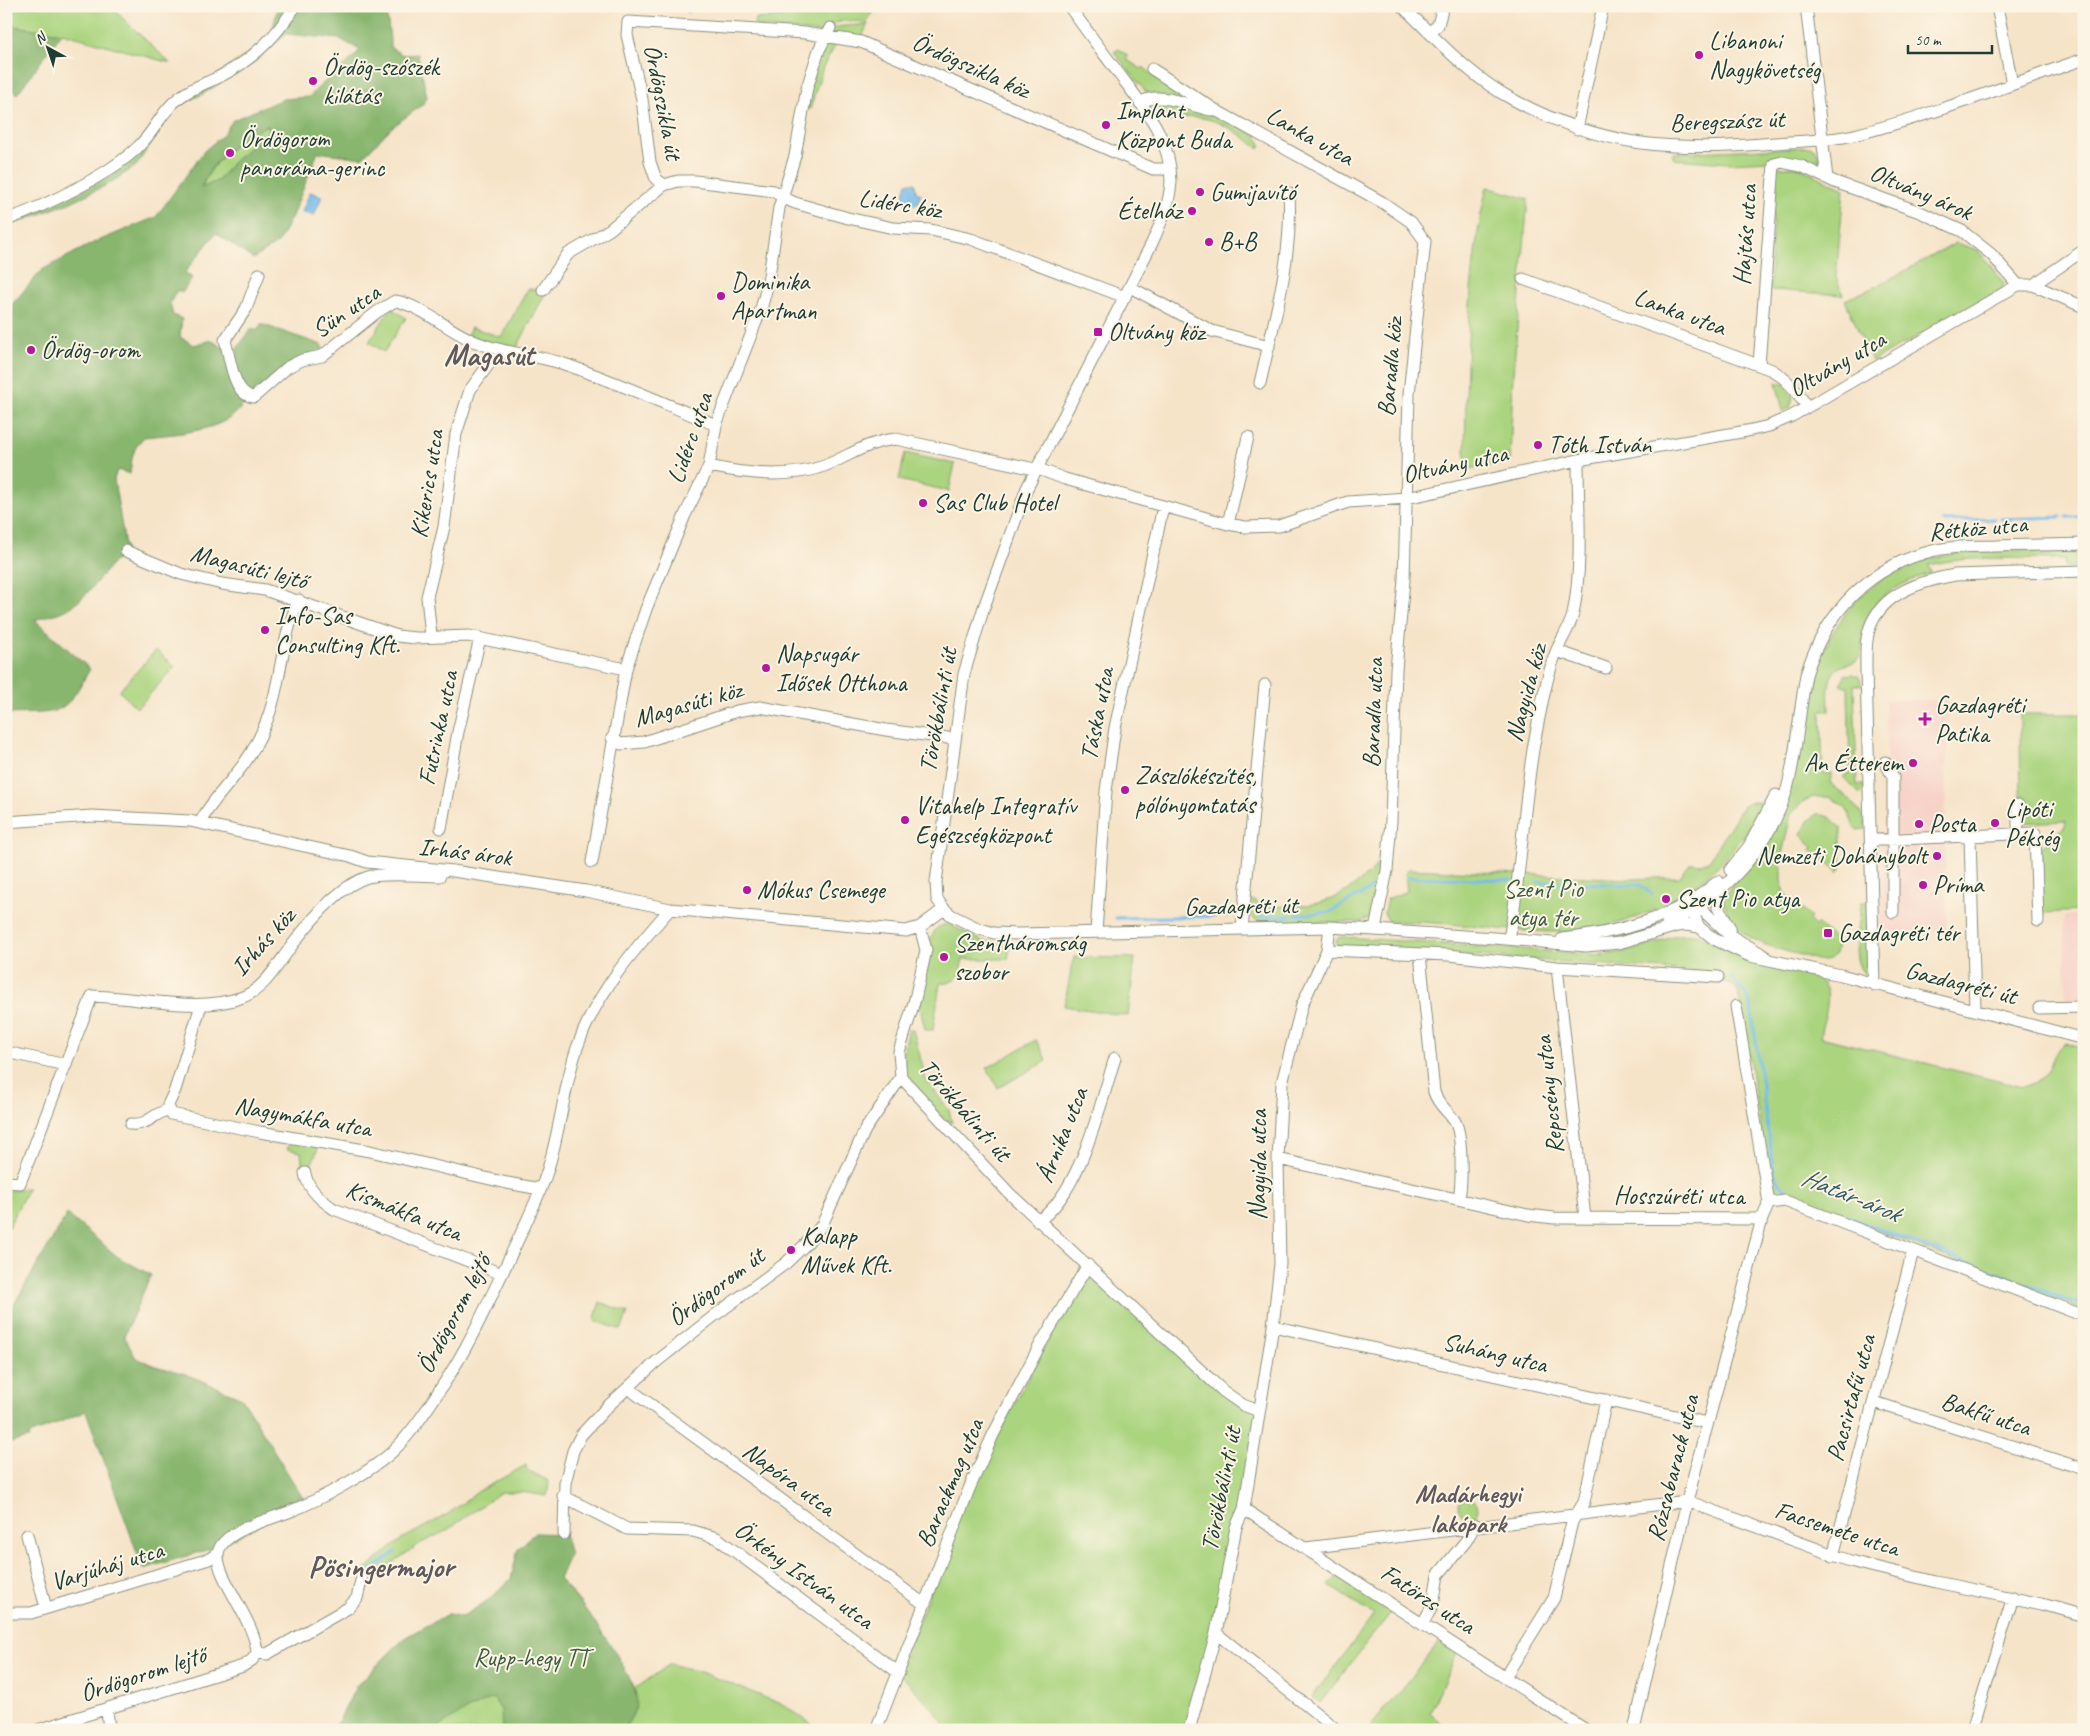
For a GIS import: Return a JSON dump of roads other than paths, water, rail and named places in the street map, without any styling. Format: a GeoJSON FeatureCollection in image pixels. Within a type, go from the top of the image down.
{"type":"FeatureCollection","features":[{"type":"Feature","properties":{"kind":"street"},"geometry":{"type":"LineString","coordinates":[[6,220],[31,211],[110,168],[139,146],[168,106],[194,88],[221,76],[252,56],[270,40],[295,6]]}},
{"type":"Feature","properties":{"kind":"street","name":"Törökbálinti út"},"geometry":{"type":"LineString","coordinates":[[944,909],[938,899],[936,882],[964,674],[973,641],[1003,554],[1036,469],[1161,223],[1169,195],[1170,169],[1160,135],[1140,103],[1069,6]]}},
{"type":"Feature","properties":{"kind":"street","name":"Beregszász út"},"geometry":{"type":"LineString","coordinates":[[1402,6],[1484,82],[1511,99],[1577,128],[1633,143],[1678,148],[1823,140],[1878,128],[2084,59]]}},
{"type":"Feature","properties":{"kind":"street"},"geometry":{"type":"LineString","coordinates":[[1430,32],[1438,25],[1443,6]]}},
{"type":"Feature","properties":{"kind":"street"},"geometry":{"type":"LineString","coordinates":[[1577,128],[1603,6]]}},
{"type":"Feature","properties":{"kind":"street"},"geometry":{"type":"LineString","coordinates":[[1806,6],[1826,178]]}},
{"type":"Feature","properties":{"kind":"street"},"geometry":{"type":"LineString","coordinates":[[1997,6],[2012,84]]}},
{"type":"Feature","properties":{"kind":"street","name":"Ördögszikla köz"},"geometry":{"type":"LineString","coordinates":[[628,22],[827,31],[861,42],[1145,166],[1156,170],[1170,169]]}},
{"type":"Feature","properties":{"kind":"street","name":"Ördögszikla út"},"geometry":{"type":"LineString","coordinates":[[628,22],[627,34],[642,99],[652,168],[656,179],[664,185]]}},
{"type":"Feature","properties":{"kind":"street","name":"Lidérc utca"},"geometry":{"type":"LineString","coordinates":[[592,862],[612,738],[626,669],[652,594],[685,515],[709,466],[716,425],[761,309],[768,283],[782,197],[794,156],[807,88],[827,31]]}},
{"type":"Feature","properties":{"kind":"street","name":"Lanka utca"},"geometry":{"type":"LineString","coordinates":[[1152,69],[1217,111],[1382,202],[1411,222],[1425,241]]}},
{"type":"Feature","properties":{"kind":"street","name":"Lanka utca"},"geometry":{"type":"LineString","coordinates":[[1140,103],[1150,97],[1161,98],[1217,111]]}},
{"type":"Feature","properties":{"kind":"street","name":"Hajtás utca"},"geometry":{"type":"LineString","coordinates":[[1759,365],[1772,167],[1777,163],[1794,164],[1826,178]]}},
{"type":"Feature","properties":{"kind":"street","name":"Oltvány árok"},"geometry":{"type":"LineString","coordinates":[[1826,178],[1920,212],[1962,231],[1990,254],[2018,286]]}},
{"type":"Feature","properties":{"kind":"street","name":"Lidérc köz"},"geometry":{"type":"LineString","coordinates":[[664,185],[678,181],[717,182],[774,191],[782,197],[848,218],[892,228],[931,230],[971,240],[1127,292],[1212,332],[1268,346]]}},
{"type":"Feature","properties":{"kind":"street"},"geometry":{"type":"LineString","coordinates":[[543,290],[568,254],[609,230],[664,185]]}},
{"type":"Feature","properties":{"kind":"street"},"geometry":{"type":"LineString","coordinates":[[1260,383],[1288,253],[1289,193]]}},
{"type":"Feature","properties":{"kind":"street","name":"Baradla köz"},"geometry":{"type":"LineString","coordinates":[[1406,498],[1408,394],[1425,241]]}},
{"type":"Feature","properties":{"kind":"street"},"geometry":{"type":"LineString","coordinates":[[2033,285],[2084,250]]}},
{"type":"Feature","properties":{"kind":"street","name":"Sün utca"},"geometry":{"type":"LineString","coordinates":[[259,274],[246,308],[229,330],[225,340],[237,385],[241,392],[247,396],[254,396],[288,367],[302,360],[322,356],[376,312],[395,301],[411,306],[473,341],[503,352],[549,359],[578,369],[716,425]]}},
{"type":"Feature","properties":{"kind":"street","name":"Lanka utca"},"geometry":{"type":"LineString","coordinates":[[1523,279],[1759,365],[1784,377],[1807,407]]}},
{"type":"Feature","properties":{"kind":"street"},"geometry":{"type":"LineString","coordinates":[[2033,285],[2084,308]]}},
{"type":"Feature","properties":{"kind":"street","name":"Oltvány utca"},"geometry":{"type":"LineString","coordinates":[[1036,469],[1163,507],[1228,524],[1245,527],[1279,526],[1348,502],[1366,499],[1406,498],[1578,460],[1769,426],[1807,407],[2018,286],[2033,285]]}},
{"type":"Feature","properties":{"kind":"street","name":"Kikerics utca"},"geometry":{"type":"LineString","coordinates":[[431,636],[427,597],[444,527],[456,434],[470,390],[489,364],[503,352]]}},
{"type":"Feature","properties":{"kind":"street"},"geometry":{"type":"LineString","coordinates":[[1228,524],[1248,437]]}},
{"type":"Feature","properties":{"kind":"street"},"geometry":{"type":"LineString","coordinates":[[709,466],[736,472],[797,471],[822,466],[871,443],[896,439],[1036,469]]}},
{"type":"Feature","properties":{"kind":"street","name":"Nagyida köz"},"geometry":{"type":"LineString","coordinates":[[1509,939],[1530,768],[1546,685],[1557,651],[1569,627],[1575,599],[1578,563],[1578,460]]}},
{"type":"Feature","properties":{"kind":"street","name":"Baradla utca"},"geometry":{"type":"LineString","coordinates":[[1375,930],[1387,871],[1391,821],[1396,670],[1404,580],[1406,498]]}},
{"type":"Feature","properties":{"kind":"street","name":"Táska utca"},"geometry":{"type":"LineString","coordinates":[[1096,932],[1106,791],[1115,728],[1163,507]]}},
{"type":"Feature","properties":{"kind":"street","name":"Rétköz utca"},"geometry":{"type":"LineString","coordinates":[[1694,906],[1722,888],[1751,858],[1762,842],[1783,798],[1790,778],[1806,675],[1816,646],[1840,608],[1867,582],[1901,562],[1938,550],[1963,547],[2084,544]]}},
{"type":"Feature","properties":{"kind":"street","name":"Magasúti lejtő"},"geometry":{"type":"LineString","coordinates":[[126,551],[188,576],[222,584],[265,590],[299,600],[397,636],[415,638],[431,636],[480,638],[626,669]]}},
{"type":"Feature","properties":{"kind":"street","name":"Rétköz utca"},"geometry":{"type":"LineString","coordinates":[[1874,985],[1867,640],[1876,616],[1895,596],[1922,583],[1955,575],[2084,572]]}},
{"type":"Feature","properties":{"kind":"street"},"geometry":{"type":"LineString","coordinates":[[200,822],[206,810],[241,768],[265,726],[274,701],[287,635],[299,600]]}},
{"type":"Feature","properties":{"kind":"street","name":"Futrinka utca"},"geometry":{"type":"LineString","coordinates":[[441,828],[458,732],[480,638]]}},
{"type":"Feature","properties":{"kind":"street"},"geometry":{"type":"LineString","coordinates":[[1557,651],[1606,668]]}},
{"type":"Feature","properties":{"kind":"street"},"geometry":{"type":"LineString","coordinates":[[1242,929],[1265,685]]}},
{"type":"Feature","properties":{"kind":"street","name":"Magasúti köz"},"geometry":{"type":"LineString","coordinates":[[612,738],[621,744],[644,742],[737,712],[760,707],[886,730],[955,739]]}},
{"type":"Feature","properties":{"kind":"street","name":"Rétköz utca"},"geometry":{"type":"LineString","coordinates":[[1694,906],[1734,866],[1750,846],[1767,816],[1793,754]]}},
{"type":"Feature","properties":{"kind":"street"},"geometry":{"type":"LineString","coordinates":[[1885,762],[1893,777],[1893,912]]}},
{"type":"Feature","properties":{"kind":"street"},"geometry":{"type":"LineString","coordinates":[[2018,805],[2018,825]]}},
{"type":"Feature","properties":{"kind":"street","name":"Irhás árok"},"geometry":{"type":"LineString","coordinates":[[6,822],[92,816],[200,822],[230,831],[350,856],[367,862],[453,871],[586,890],[670,909],[906,930],[920,927]]}},
{"type":"Feature","properties":{"kind":"street"},"geometry":{"type":"LineString","coordinates":[[1960,829],[1970,837],[1975,1010]]}},
{"type":"Feature","properties":{"kind":"street"},"geometry":{"type":"LineString","coordinates":[[1877,840],[2035,833],[2038,920]]}},
{"type":"Feature","properties":{"kind":"street","name":"Irhás köz"},"geometry":{"type":"LineString","coordinates":[[66,1065],[92,996],[122,996],[201,1005],[217,1004],[240,998],[258,988],[320,912],[349,886],[378,876],[444,876],[453,871]]}},
{"type":"Feature","properties":{"kind":"street"},"geometry":{"type":"LineString","coordinates":[[1722,888],[1718,899],[1720,915],[1743,943]]}},
{"type":"Feature","properties":{"kind":"street"},"geometry":{"type":"LineString","coordinates":[[1694,906],[1699,927]]}},
{"type":"Feature","properties":{"kind":"street","name":"Gazdagréti út"},"geometry":{"type":"LineString","coordinates":[[1694,906],[1728,934],[1769,959]]}},
{"type":"Feature","properties":{"kind":"street","name":"Gazdagréti út"},"geometry":{"type":"LineString","coordinates":[[1545,942],[1613,932],[1694,906]]}},
{"type":"Feature","properties":{"kind":"street","name":"Gazdagréti út"},"geometry":{"type":"LineString","coordinates":[[1635,938],[1694,906]]}},
{"type":"Feature","properties":{"kind":"street","name":"Ördögorom lejtő"},"geometry":{"type":"LineString","coordinates":[[218,1553],[225,1539],[235,1533],[294,1510],[354,1478],[389,1454],[403,1440],[444,1384],[474,1333],[540,1188],[553,1150],[577,1048],[589,1020],[613,975],[670,909]]}},
{"type":"Feature","properties":{"kind":"street"},"geometry":{"type":"LineString","coordinates":[[920,927],[944,909]]}},
{"type":"Feature","properties":{"kind":"street","name":"Gazdagréti út"},"geometry":{"type":"LineString","coordinates":[[944,909],[963,921],[994,933],[1330,927],[1586,946],[1620,943],[1686,925],[1699,927],[1734,950],[1750,956],[1769,959],[1975,1010],[2084,1039]]}},
{"type":"Feature","properties":{"kind":"street","name":"Törökbálinti út"},"geometry":{"type":"LineString","coordinates":[[920,927],[926,950],[899,1052],[901,1077],[1008,1193],[1223,1391],[1243,1404],[1259,1411],[1244,1508],[1236,1527],[1216,1633],[1189,1730]]}},
{"type":"Feature","properties":{"kind":"street","name":"Nagyida utca"},"geometry":{"type":"LineString","coordinates":[[1259,1411],[1273,1326],[1280,1264],[1278,1160],[1282,1082],[1302,1005],[1327,950],[1330,927]]}},
{"type":"Feature","properties":{"kind":"street"},"geometry":{"type":"LineString","coordinates":[[1327,950],[1420,954],[1558,967],[1718,977]]}},
{"type":"Feature","properties":{"kind":"street"},"geometry":{"type":"LineString","coordinates":[[1420,954],[1434,1092],[1438,1103],[1454,1120],[1458,1130],[1462,1182],[1459,1198]]}},
{"type":"Feature","properties":{"kind":"street","name":"Repcsény utca"},"geometry":{"type":"LineString","coordinates":[[1558,967],[1585,1218]]}},
{"type":"Feature","properties":{"kind":"street"},"geometry":{"type":"LineString","coordinates":[[131,1124],[148,1122],[163,1111],[168,1110],[201,1005]]}},
{"type":"Feature","properties":{"kind":"street"},"geometry":{"type":"LineString","coordinates":[[1736,1006],[1769,1203]]}},
{"type":"Feature","properties":{"kind":"street"},"geometry":{"type":"LineString","coordinates":[[2039,1008],[2084,1007]]}},
{"type":"Feature","properties":{"kind":"street"},"geometry":{"type":"LineString","coordinates":[[6,1052],[66,1065],[20,1183],[6,1182]]}},
{"type":"Feature","properties":{"kind":"street","name":"Árnika utca"},"geometry":{"type":"LineString","coordinates":[[1038,1220],[1051,1210],[1073,1179],[1115,1058]]}},
{"type":"Feature","properties":{"kind":"street","name":"Ördögorom út"},"geometry":{"type":"LineString","coordinates":[[564,1534],[563,1496],[569,1464],[577,1442],[589,1426],[656,1362],[786,1263],[807,1244],[822,1225],[865,1130],[901,1077]]}},
{"type":"Feature","properties":{"kind":"street","name":"Nagymákfa utca"},"geometry":{"type":"LineString","coordinates":[[168,1110],[177,1116],[370,1151],[508,1183],[540,1188]]}},
{"type":"Feature","properties":{"kind":"street","name":"Hosszúréti utca"},"geometry":{"type":"LineString","coordinates":[[1278,1160],[1459,1198],[1528,1215],[1585,1218],[1762,1219],[1769,1203],[1785,1201],[2084,1316]]}},
{"type":"Feature","properties":{"kind":"street","name":"Kismákfa utca"},"geometry":{"type":"LineString","coordinates":[[304,1173],[312,1188],[324,1203],[334,1210],[502,1274]]}},
{"type":"Feature","properties":{"kind":"street","name":"Rózsabarack utca"},"geometry":{"type":"LineString","coordinates":[[1634,1730],[1687,1501],[1762,1219]]}},
{"type":"Feature","properties":{"kind":"street","name":"Pacsirtafű utca"},"geometry":{"type":"LineString","coordinates":[[1833,1556],[1913,1250]]}},
{"type":"Feature","properties":{"kind":"street","name":"Barackmag utca"},"geometry":{"type":"LineString","coordinates":[[876,1730],[969,1489],[993,1435],[1040,1345],[1088,1265]]}},
{"type":"Feature","properties":{"kind":"street","name":"Suháng utca"},"geometry":{"type":"LineString","coordinates":[[1273,1326],[1707,1423]]}},
{"type":"Feature","properties":{"kind":"street","name":"Napóra utca"},"geometry":{"type":"LineString","coordinates":[[628,1388],[924,1604]]}},
{"type":"Feature","properties":{"kind":"street"},"geometry":{"type":"LineString","coordinates":[[1505,1677],[1554,1598],[1572,1522],[1584,1502],[1606,1400]]}},
{"type":"Feature","properties":{"kind":"street","name":"Bakfű utca"},"geometry":{"type":"LineString","coordinates":[[1874,1402],[2084,1469]]}},
{"type":"Feature","properties":{"kind":"street","name":"Örkény István utca"},"geometry":{"type":"LineString","coordinates":[[563,1496],[627,1529],[693,1531],[717,1538],[899,1673]]}},
{"type":"Feature","properties":{"kind":"street","name":"Facsemete utca"},"geometry":{"type":"LineString","coordinates":[[1306,1548],[1475,1525],[1687,1501],[1833,1556],[2084,1616]]}},
{"type":"Feature","properties":{"kind":"street","name":"Fatörzs utca"},"geometry":{"type":"LineString","coordinates":[[1244,1508],[1586,1730]]}},
{"type":"Feature","properties":{"kind":"street"},"geometry":{"type":"LineString","coordinates":[[1423,1623],[1435,1600],[1438,1575],[1466,1541],[1475,1525]]}},
{"type":"Feature","properties":{"kind":"street"},"geometry":{"type":"LineString","coordinates":[[27,1535],[46,1608]]}},
{"type":"Feature","properties":{"kind":"street"},"geometry":{"type":"LineString","coordinates":[[218,1553],[227,1580],[251,1628],[257,1653]]}},
{"type":"Feature","properties":{"kind":"street","name":"Varjúháj utca"},"geometry":{"type":"LineString","coordinates":[[6,1612],[22,1614],[46,1608],[209,1559],[218,1553]]}},
{"type":"Feature","properties":{"kind":"street","name":"Ördögorom lejtő"},"geometry":{"type":"LineString","coordinates":[[38,1730],[107,1710],[145,1695],[243,1666],[252,1660],[257,1653],[267,1654],[348,1608],[357,1598],[362,1577]]}},
{"type":"Feature","properties":{"kind":"street"},"geometry":{"type":"LineString","coordinates":[[1972,1730],[2014,1598]]}},
{"type":"Feature","properties":{"kind":"street"},"geometry":{"type":"LineString","coordinates":[[1216,1633],[1337,1730]]}},
{"type":"Feature","properties":{"kind":"street"},"geometry":{"type":"LineString","coordinates":[[107,1710],[109,1730]]}},
{"type":"Feature","properties":{"kind":"water"},"geometry":{"type":"Polygon","coordinates":[[[907,183],[915,183],[916,192],[921,194],[918,204],[915,205],[902,201],[907,183]]]}},
{"type":"Feature","properties":{"kind":"water"},"geometry":{"type":"Polygon","coordinates":[[[310,192],[322,196],[314,216],[302,212],[310,192]]]}},
{"type":"Feature","properties":{"kind":"waterway"},"geometry":{"type":"LineString","coordinates":[[688,12],[689,6]]}},
{"type":"Feature","properties":{"kind":"waterway"},"geometry":{"type":"LineString","coordinates":[[2001,519],[2061,517]]}},
{"type":"Feature","properties":{"kind":"waterway"},"geometry":{"type":"LineString","coordinates":[[2067,517],[2084,517]]}},
{"type":"Feature","properties":{"kind":"waterway"},"geometry":{"type":"LineString","coordinates":[[1944,521],[1994,519]]}},
{"type":"Feature","properties":{"kind":"waterway"},"geometry":{"type":"LineString","coordinates":[[1408,877],[1511,880]]}},
{"type":"Feature","properties":{"kind":"waterway"},"geometry":{"type":"LineString","coordinates":[[1538,882],[1640,885],[1652,894]]}},
{"type":"Feature","properties":{"kind":"waterway"},"geometry":{"type":"LineString","coordinates":[[1296,915],[1330,912],[1376,886]]}},
{"type":"Feature","properties":{"kind":"waterway"},"geometry":{"type":"LineString","coordinates":[[1116,918],[1227,916]]}},
{"type":"Feature","properties":{"kind":"waterway"},"geometry":{"type":"LineString","coordinates":[[1261,917],[1290,916]]}},
{"type":"Feature","properties":{"kind":"waterway","name":"Határ-árok"},"geometry":{"type":"LineString","coordinates":[[1731,977],[1747,996],[1751,1006],[1774,1173],[1785,1190],[1795,1197],[2084,1306]]}},
{"type":"Feature","properties":{"kind":"waterway"},"geometry":{"type":"LineString","coordinates":[[366,1575],[395,1552]]}},
{"type":"Feature","properties":{"kind":"place","name":"Libanoni Nagykövetség"},"geometry":{"type":"Point","coordinates":[1699,55]}},
{"type":"Feature","properties":{"kind":"place","name":"Ördög-szószék kilátás"},"geometry":{"type":"Point","coordinates":[313,81]}},
{"type":"Feature","properties":{"kind":"place","name":"Implant Központ Buda"},"geometry":{"type":"Point","coordinates":[1106,125]}},
{"type":"Feature","properties":{"kind":"place","name":"Ördögorom panoráma-gerinc"},"geometry":{"type":"Point","coordinates":[230,153]}},
{"type":"Feature","properties":{"kind":"place","name":"Gumijavító"},"geometry":{"type":"Point","coordinates":[1200,192]}},
{"type":"Feature","properties":{"kind":"place","name":"Ételház"},"geometry":{"type":"Point","coordinates":[1192,211]}},
{"type":"Feature","properties":{"kind":"place","name":"B+B"},"geometry":{"type":"Point","coordinates":[1209,242]}},
{"type":"Feature","properties":{"kind":"place","name":"Dominika Apartman"},"geometry":{"type":"Point","coordinates":[721,296]}},
{"type":"Feature","properties":{"kind":"place","name":"Oltvány köz"},"geometry":{"type":"Point","coordinates":[1098,332]}},
{"type":"Feature","properties":{"kind":"place","name":"Ördög-orom"},"geometry":{"type":"Point","coordinates":[31,350]}},
{"type":"Feature","properties":{"kind":"place","name":"Tóth István"},"geometry":{"type":"Point","coordinates":[1538,445]}},
{"type":"Feature","properties":{"kind":"place","name":"Sas Club Hotel"},"geometry":{"type":"Point","coordinates":[923,503]}},
{"type":"Feature","properties":{"kind":"place","name":"Info-Sas Consulting Kft."},"geometry":{"type":"Point","coordinates":[265,630]}},
{"type":"Feature","properties":{"kind":"place","name":"Napsugár Idősek Otthona"},"geometry":{"type":"Point","coordinates":[766,668]}},
{"type":"Feature","properties":{"kind":"place","name":"Gazdagréti Patika"},"geometry":{"type":"Point","coordinates":[1925,719]}},
{"type":"Feature","properties":{"kind":"place","name":"An Étterem"},"geometry":{"type":"Point","coordinates":[1913,763]}},
{"type":"Feature","properties":{"kind":"place","name":"Zászlókészítés, pólónyomtatás"},"geometry":{"type":"Point","coordinates":[1125,790]}},
{"type":"Feature","properties":{"kind":"place","name":"Vitahelp Integratív Egészségközpont"},"geometry":{"type":"Point","coordinates":[905,820]}},
{"type":"Feature","properties":{"kind":"place","name":"Lipóti Pékség"},"geometry":{"type":"Point","coordinates":[1995,823]}},
{"type":"Feature","properties":{"kind":"place","name":"Posta"},"geometry":{"type":"Point","coordinates":[1919,824]}},
{"type":"Feature","properties":{"kind":"place","name":"Nemzeti Dohánybolt"},"geometry":{"type":"Point","coordinates":[1937,856]}},
{"type":"Feature","properties":{"kind":"place","name":"Príma"},"geometry":{"type":"Point","coordinates":[1923,885]}},
{"type":"Feature","properties":{"kind":"place","name":"Mókus Csemege"},"geometry":{"type":"Point","coordinates":[747,890]}},
{"type":"Feature","properties":{"kind":"place","name":"Szent Pio atya"},"geometry":{"type":"Point","coordinates":[1666,899]}},
{"type":"Feature","properties":{"kind":"place","name":"Gazdagréti tér"},"geometry":{"type":"Point","coordinates":[1828,933]}},
{"type":"Feature","properties":{"kind":"place","name":"Szentháromság szobor"},"geometry":{"type":"Point","coordinates":[944,957]}},
{"type":"Feature","properties":{"kind":"place","name":"Kalapp Művek Kft."},"geometry":{"type":"Point","coordinates":[791,1250]}},
{"type":"Feature","properties":{"kind":"district","name":"Magasút"},"geometry":{"type":"Point","coordinates":[489,355]}},
{"type":"Feature","properties":{"kind":"district","name":"Madárhegyi lakópark"},"geometry":{"type":"Point","coordinates":[1468,1508]}},
{"type":"Feature","properties":{"kind":"district","name":"Pösingermajor"},"geometry":{"type":"Point","coordinates":[381,1567]}},
{"type":"Feature","properties":{"kind":"park label","name":"Szent Pio atya tér"},"geometry":{"type":"Point","coordinates":[1543,904]}},
{"type":"Feature","properties":{"kind":"park label","name":"Rupp-hegy TT"},"geometry":{"type":"Point","coordinates":[531,1658]}}]}
